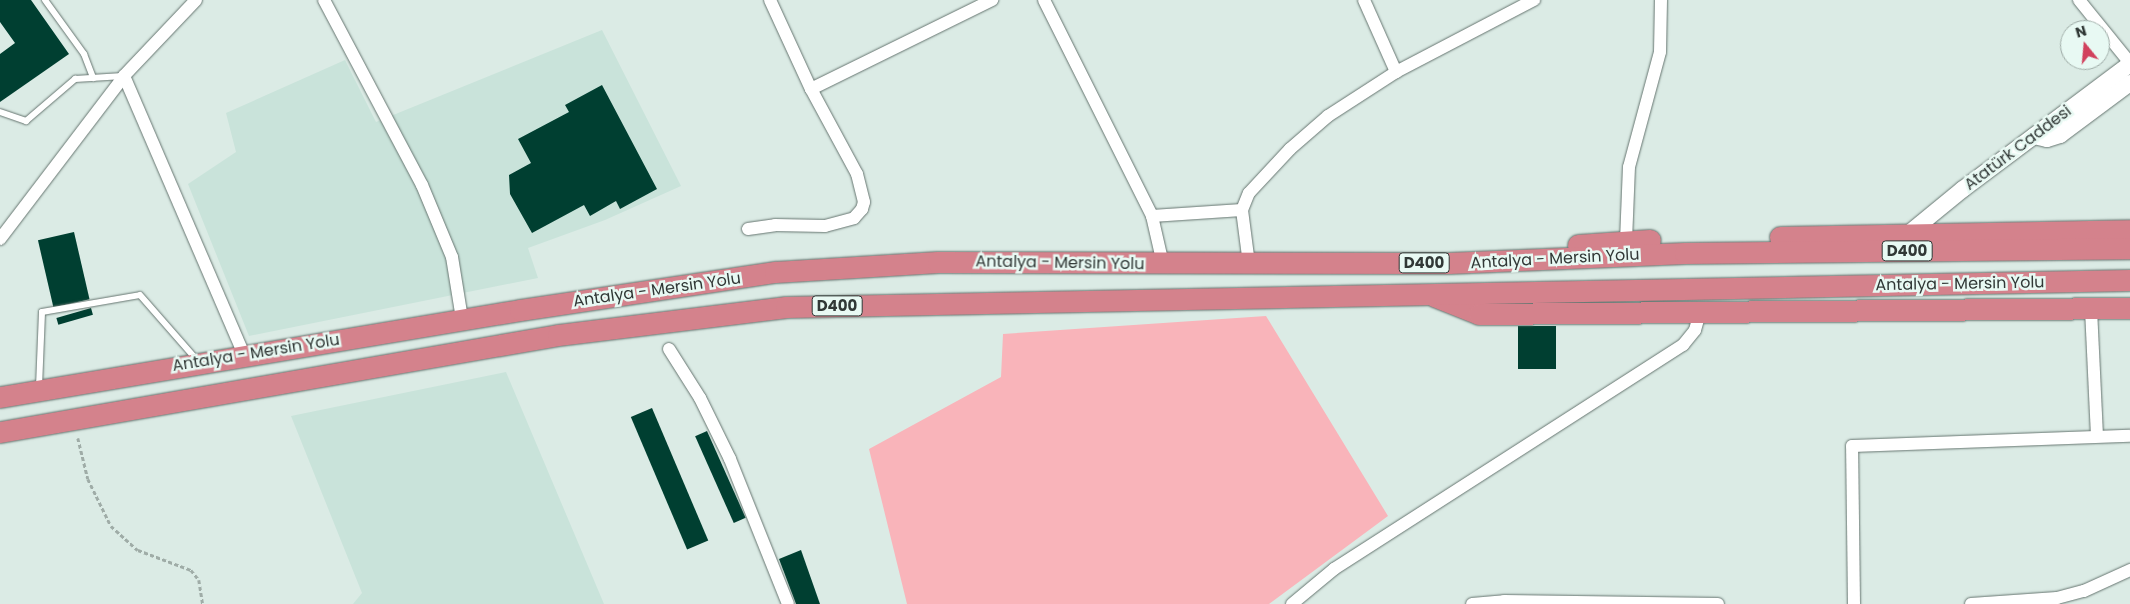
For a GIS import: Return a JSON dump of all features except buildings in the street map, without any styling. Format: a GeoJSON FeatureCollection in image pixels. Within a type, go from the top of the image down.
{"type":"FeatureCollection","features":[{"type":"Feature","properties":{"kind":"highway"},"geometry":{"type":"LineString","coordinates":[[1448,263],[1626,241],[2130,230]]}},
{"type":"Feature","properties":{"kind":"highway","name":"Antalya - Mersin Yolu"},"geometry":{"type":"LineString","coordinates":[[0,397],[244,354],[775,272],[938,262],[1163,264],[1448,263],[1684,253],[2130,248]]}},
{"type":"Feature","properties":{"kind":"highway","name":"Antalya - Mersin Yolu"},"geometry":{"type":"LineString","coordinates":[[0,432],[558,336],[786,307],[2130,280]]}},
{"type":"Feature","properties":{"kind":"highway"},"geometry":{"type":"LineString","coordinates":[[1425,293],[1479,314],[2130,308]]}},
{"type":"Feature","properties":{"kind":"street"},"geometry":{"type":"LineString","coordinates":[[0,239],[124,76],[196,0]]}},
{"type":"Feature","properties":{"kind":"street"},"geometry":{"type":"LineString","coordinates":[[324,0],[422,185],[452,258],[462,319]]}},
{"type":"Feature","properties":{"kind":"street"},"geometry":{"type":"LineString","coordinates":[[748,229],[775,225],[825,226],[854,218],[862,209],[864,202],[857,174],[811,89],[770,0]]}},
{"type":"Feature","properties":{"kind":"street"},"geometry":{"type":"LineString","coordinates":[[811,89],[992,0]]}},
{"type":"Feature","properties":{"kind":"street"},"geometry":{"type":"LineString","coordinates":[[1044,0],[1152,216],[1163,264]]}},
{"type":"Feature","properties":{"kind":"street"},"geometry":{"type":"LineString","coordinates":[[1364,0],[1396,72]]}},
{"type":"Feature","properties":{"kind":"street"},"geometry":{"type":"LineString","coordinates":[[1250,264],[1242,210],[1249,193],[1302,138],[1328,116],[1396,72],[1534,0]]}},
{"type":"Feature","properties":{"kind":"street"},"geometry":{"type":"LineString","coordinates":[[1626,241],[1628,168],[1660,52],[1661,0]]}},
{"type":"Feature","properties":{"kind":"street"},"geometry":{"type":"LineString","coordinates":[[2079,0],[2130,63]]}},
{"type":"Feature","properties":{"kind":"street","name":"Atatürk Caddesi"},"geometry":{"type":"LineString","coordinates":[[1908,234],[2130,63]]}},
{"type":"Feature","properties":{"kind":"street"},"geometry":{"type":"LineString","coordinates":[[124,76],[244,354]]}},
{"type":"Feature","properties":{"kind":"street"},"geometry":{"type":"LineString","coordinates":[[2034,136],[2046,139],[2060,135],[2130,83]]}},
{"type":"Feature","properties":{"kind":"street"},"geometry":{"type":"LineString","coordinates":[[1152,216],[1242,210]]}},
{"type":"Feature","properties":{"kind":"street"},"geometry":{"type":"LineString","coordinates":[[2091,309],[2097,436]]}},
{"type":"Feature","properties":{"kind":"street"},"geometry":{"type":"LineString","coordinates":[[1292,604],[1334,569],[1683,345],[1695,330],[1700,312]]}},
{"type":"Feature","properties":{"kind":"street"},"geometry":{"type":"LineString","coordinates":[[669,349],[700,398],[730,459],[788,604]]}},
{"type":"Feature","properties":{"kind":"street"},"geometry":{"type":"LineString","coordinates":[[1854,604],[1852,446],[2130,436]]}},
{"type":"Feature","properties":{"kind":"street"},"geometry":{"type":"LineString","coordinates":[[1971,604],[2057,598],[2101,584],[2130,570]]}},
{"type":"Feature","properties":{"kind":"street"},"geometry":{"type":"LineString","coordinates":[[1472,604],[1504,601],[1718,604]]}},
{"type":"Feature","properties":{"kind":"lane"},"geometry":{"type":"LineString","coordinates":[[45,0],[84,54],[93,78]]}},
{"type":"Feature","properties":{"kind":"lane"},"geometry":{"type":"LineString","coordinates":[[0,112],[26,121],[75,79],[124,76]]}},
{"type":"Feature","properties":{"kind":"lane"},"geometry":{"type":"LineString","coordinates":[[39,390],[42,312],[140,295],[199,362]]}},
{"type":"Feature","properties":{"kind":"path"},"geometry":{"type":"LineString","coordinates":[[71,420],[88,479],[111,526],[138,550],[191,570],[199,580],[203,604]]}},
{"type":"Feature","properties":{"kind":"shaded area"},"geometry":{"type":"Polygon","coordinates":[[[602,30],[681,186],[605,220],[528,248],[538,278],[249,336],[188,184],[236,152],[226,113],[345,60],[376,122],[602,30]]]}},
{"type":"Feature","properties":{"kind":"shaded area"},"geometry":{"type":"Polygon","coordinates":[[[1266,316],[1388,516],[1269,604],[907,604],[869,449],[1001,377],[1003,334],[1266,316]]]}},
{"type":"Feature","properties":{"kind":"shaded area"},"geometry":{"type":"Polygon","coordinates":[[[506,372],[604,604],[353,604],[362,593],[291,416],[506,372]]]}}]}
